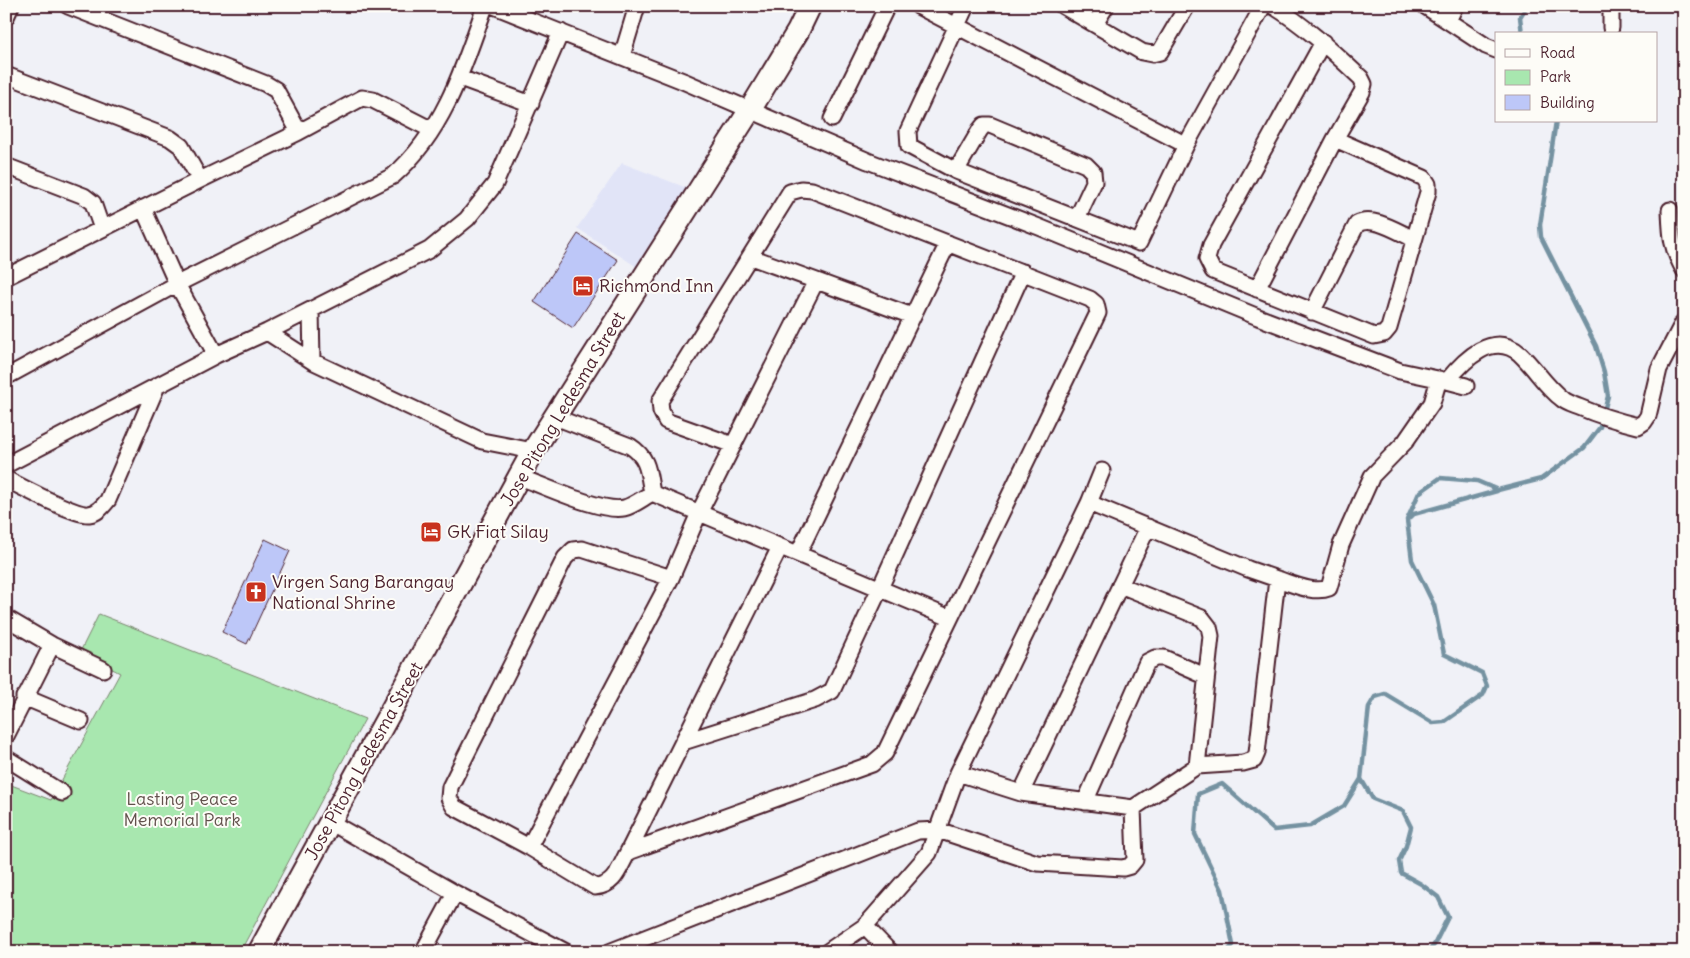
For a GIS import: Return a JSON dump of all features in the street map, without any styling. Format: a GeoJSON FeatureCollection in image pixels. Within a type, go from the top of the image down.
{"type":"FeatureCollection","features":[{"type":"Feature","properties":{"kind":"main road","name":"Jose Pitong Ledesma Street"},"geometry":{"type":"LineString","coordinates":[[259,952],[533,450],[750,110],[798,31],[810,6]]}},
{"type":"Feature","properties":{"kind":"street"},"geometry":{"type":"LineString","coordinates":[[6,17],[11,6]]}},
{"type":"Feature","properties":{"kind":"street"},"geometry":{"type":"LineString","coordinates":[[68,6],[266,84],[276,90],[299,132]]}},
{"type":"Feature","properties":{"kind":"street"},"geometry":{"type":"LineString","coordinates":[[6,377],[177,284],[393,176],[403,168],[432,130],[460,78],[485,6]]}},
{"type":"Feature","properties":{"kind":"street"},"geometry":{"type":"LineString","coordinates":[[494,6],[622,56],[868,161],[1258,317],[1400,371],[1466,386]]}},
{"type":"Feature","properties":{"kind":"street"},"geometry":{"type":"LineString","coordinates":[[622,56],[638,6]]}},
{"type":"Feature","properties":{"kind":"street"},"geometry":{"type":"LineString","coordinates":[[832,119],[888,6]]}},
{"type":"Feature","properties":{"kind":"street"},"geometry":{"type":"LineString","coordinates":[[918,6],[1186,145]]}},
{"type":"Feature","properties":{"kind":"street"},"geometry":{"type":"LineString","coordinates":[[966,6],[908,131],[909,146],[956,171],[1139,243]]}},
{"type":"Feature","properties":{"kind":"street"},"geometry":{"type":"LineString","coordinates":[[1063,6],[1142,52],[1152,54],[1160,52],[1188,6]]}},
{"type":"Feature","properties":{"kind":"street"},"geometry":{"type":"LineString","coordinates":[[1095,24],[1106,6]]}},
{"type":"Feature","properties":{"kind":"street"},"geometry":{"type":"LineString","coordinates":[[1129,264],[1186,145],[1263,6]]}},
{"type":"Feature","properties":{"kind":"street"},"geometry":{"type":"LineString","coordinates":[[1257,289],[1335,139],[1362,92],[1364,84],[1361,78],[1323,42],[1293,18],[1273,6]]}},
{"type":"Feature","properties":{"kind":"street"},"geometry":{"type":"LineString","coordinates":[[1425,6],[1486,46],[1495,50]]}},
{"type":"Feature","properties":{"kind":"street"},"geometry":{"type":"LineString","coordinates":[[1448,20],[1455,6]]}},
{"type":"Feature","properties":{"kind":"street"},"geometry":{"type":"LineString","coordinates":[[1611,6],[1611,28]]}},
{"type":"Feature","properties":{"kind":"street"},"geometry":{"type":"LineString","coordinates":[[6,465],[216,355],[267,332],[429,250],[467,219],[495,184],[561,32]]}},
{"type":"Feature","properties":{"kind":"street"},"geometry":{"type":"LineString","coordinates":[[1323,42],[1211,245],[1207,259],[1213,271],[1374,336],[1384,334],[1389,328],[1428,192],[1428,184],[1424,178],[1335,139]]}},
{"type":"Feature","properties":{"kind":"street"},"geometry":{"type":"LineString","coordinates":[[6,75],[170,138],[181,146],[200,180]]}},
{"type":"Feature","properties":{"kind":"street"},"geometry":{"type":"LineString","coordinates":[[460,78],[531,104]]}},
{"type":"Feature","properties":{"kind":"street"},"geometry":{"type":"LineString","coordinates":[[6,277],[299,132],[362,98],[373,100],[432,130]]}},
{"type":"Feature","properties":{"kind":"street"},"geometry":{"type":"LineString","coordinates":[[956,171],[980,130],[984,126],[990,125],[1086,165],[1093,172],[1094,182],[1077,218]]}},
{"type":"Feature","properties":{"kind":"street"},"geometry":{"type":"LineString","coordinates":[[6,166],[84,196],[93,203],[102,229]]}},
{"type":"Feature","properties":{"kind":"street"},"geometry":{"type":"LineString","coordinates":[[628,852],[872,764],[885,753],[1098,313],[1096,304],[1090,299],[1023,272],[812,190],[801,189],[790,192],[660,401],[660,411],[666,421],[733,446]]}},
{"type":"Feature","properties":{"kind":"street"},"geometry":{"type":"LineString","coordinates":[[143,208],[177,284],[216,355]]}},
{"type":"Feature","properties":{"kind":"street"},"geometry":{"type":"LineString","coordinates":[[1670,210],[1671,243],[1679,251],[1684,270]]}},
{"type":"Feature","properties":{"kind":"street"},"geometry":{"type":"LineString","coordinates":[[1312,312],[1357,224],[1363,221],[1373,221],[1414,239]]}},
{"type":"Feature","properties":{"kind":"street"},"geometry":{"type":"LineString","coordinates":[[798,554],[948,243]]}},
{"type":"Feature","properties":{"kind":"street"},"geometry":{"type":"LineString","coordinates":[[751,257],[912,316]]}},
{"type":"Feature","properties":{"kind":"street"},"geometry":{"type":"LineString","coordinates":[[684,742],[815,700],[832,691],[1023,272]]}},
{"type":"Feature","properties":{"kind":"street"},"geometry":{"type":"LineString","coordinates":[[529,847],[672,578],[700,513],[816,281]]}},
{"type":"Feature","properties":{"kind":"street"},"geometry":{"type":"LineString","coordinates":[[311,310],[312,361]]}},
{"type":"Feature","properties":{"kind":"street"},"geometry":{"type":"LineString","coordinates":[[1089,503],[1248,569],[1315,590],[1323,590],[1329,588],[1341,545],[1372,476],[1405,442],[1432,403],[1443,380],[1472,355],[1489,346],[1505,346],[1519,353],[1563,400],[1612,420],[1638,426],[1648,416],[1659,368],[1684,321]]}},
{"type":"Feature","properties":{"kind":"street"},"geometry":{"type":"LineString","coordinates":[[267,332],[312,361],[482,441],[533,450]]}},
{"type":"Feature","properties":{"kind":"street"},"geometry":{"type":"LineString","coordinates":[[6,479],[72,510],[89,514],[100,510],[108,500],[157,386]]}},
{"type":"Feature","properties":{"kind":"street"},"geometry":{"type":"LineString","coordinates":[[555,417],[630,446],[638,451],[645,460],[652,493]]}},
{"type":"Feature","properties":{"kind":"street"},"geometry":{"type":"LineString","coordinates":[[827,952],[865,926],[929,853],[958,773],[1089,503],[1102,471]]}},
{"type":"Feature","properties":{"kind":"street"},"geometry":{"type":"LineString","coordinates":[[519,476],[593,504],[609,508],[624,508],[652,493]]}},
{"type":"Feature","properties":{"kind":"street"},"geometry":{"type":"LineString","coordinates":[[652,493],[950,618]]}},
{"type":"Feature","properties":{"kind":"street"},"geometry":{"type":"LineString","coordinates":[[1021,793],[1148,528]]}},
{"type":"Feature","properties":{"kind":"street"},"geometry":{"type":"LineString","coordinates":[[672,578],[582,549],[573,550],[566,558],[450,787],[449,798],[454,807],[529,847],[595,887],[611,882],[628,852],[780,547]]}},
{"type":"Feature","properties":{"kind":"street"},"geometry":{"type":"LineString","coordinates":[[958,773],[1021,793],[1133,808],[1197,766],[1243,763],[1254,760],[1257,753],[1278,579]]}},
{"type":"Feature","properties":{"kind":"street"},"geometry":{"type":"LineString","coordinates":[[1120,585],[1202,618],[1209,627],[1210,636],[1197,766]]}},
{"type":"Feature","properties":{"kind":"street"},"geometry":{"type":"LineString","coordinates":[[7,622],[103,668]]}},
{"type":"Feature","properties":{"kind":"street"},"geometry":{"type":"LineString","coordinates":[[6,736],[24,697],[52,645]]}},
{"type":"Feature","properties":{"kind":"street"},"geometry":{"type":"LineString","coordinates":[[1085,802],[1147,662],[1155,658],[1164,658],[1206,676]]}},
{"type":"Feature","properties":{"kind":"street"},"geometry":{"type":"LineString","coordinates":[[24,697],[81,721]]}},
{"type":"Feature","properties":{"kind":"street"},"geometry":{"type":"LineString","coordinates":[[6,758],[62,793]]}},
{"type":"Feature","properties":{"kind":"street"},"geometry":{"type":"LineString","coordinates":[[609,952],[918,831],[938,830],[1037,863],[1123,868],[1130,866],[1135,860],[1133,808]]}},
{"type":"Feature","properties":{"kind":"street"},"geometry":{"type":"LineString","coordinates":[[330,822],[566,952]]}},
{"type":"Feature","properties":{"kind":"street"},"geometry":{"type":"LineString","coordinates":[[423,952],[456,893]]}},
{"type":"Feature","properties":{"kind":"street"},"geometry":{"type":"LineString","coordinates":[[865,926],[890,952]]}},
{"type":"Feature","properties":{"kind":"shaded area"},"geometry":{"type":"Polygon","coordinates":[[[622,163],[687,188],[637,267],[577,228],[622,163]]]}},
{"type":"Feature","properties":{"kind":"green space","name":"Lasting Peace Memorial Park"},"geometry":{"type":"Polygon","coordinates":[[[99,614],[365,719],[240,952],[6,952],[6,783],[51,800],[120,673],[80,652],[99,614]]]}},
{"type":"Feature","properties":{"kind":"building"},"geometry":{"type":"Polygon","coordinates":[[[578,234],[618,260],[573,328],[534,302],[578,234]]]}},
{"type":"Feature","properties":{"kind":"building","name":"Virgen Sang Barangay National Shrine"},"geometry":{"type":"Polygon","coordinates":[[[265,539],[290,551],[247,644],[222,632],[265,539]]]}},
{"type":"Feature","properties":{"kind":"waterway"},"geometry":{"type":"LineString","coordinates":[[1522,32],[1520,17],[1527,6]]}},
{"type":"Feature","properties":{"kind":"waterway"},"geometry":{"type":"LineString","coordinates":[[1428,952],[1434,945],[1448,917],[1438,897],[1421,884],[1401,873],[1399,861],[1406,846],[1411,827],[1403,811],[1373,799],[1361,779],[1369,707],[1375,697],[1385,694],[1433,723],[1444,722],[1483,695],[1487,686],[1482,673],[1444,654],[1434,605],[1412,560],[1407,520],[1419,493],[1440,478],[1477,481],[1498,490],[1541,479],[1584,448],[1600,427],[1608,396],[1604,372],[1596,346],[1541,237],[1540,225],[1556,122]]}},
{"type":"Feature","properties":{"kind":"waterway"},"geometry":{"type":"LineString","coordinates":[[1410,518],[1414,514],[1497,491]]}},
{"type":"Feature","properties":{"kind":"waterway"},"geometry":{"type":"LineString","coordinates":[[1227,952],[1233,945],[1222,890],[1195,834],[1198,794],[1222,784],[1274,830],[1310,826],[1344,806],[1361,779]]}},
{"type":"Feature","properties":{"kind":"place","name":"Richmond Inn"},"geometry":{"type":"Point","coordinates":[583,286]}},
{"type":"Feature","properties":{"kind":"place","name":"GK Fiat Silay"},"geometry":{"type":"Point","coordinates":[431,532]}},
{"type":"Feature","properties":{"kind":"place","name":"Virgen Sang Barangay National Shrine"},"geometry":{"type":"Point","coordinates":[256,592]}}]}
